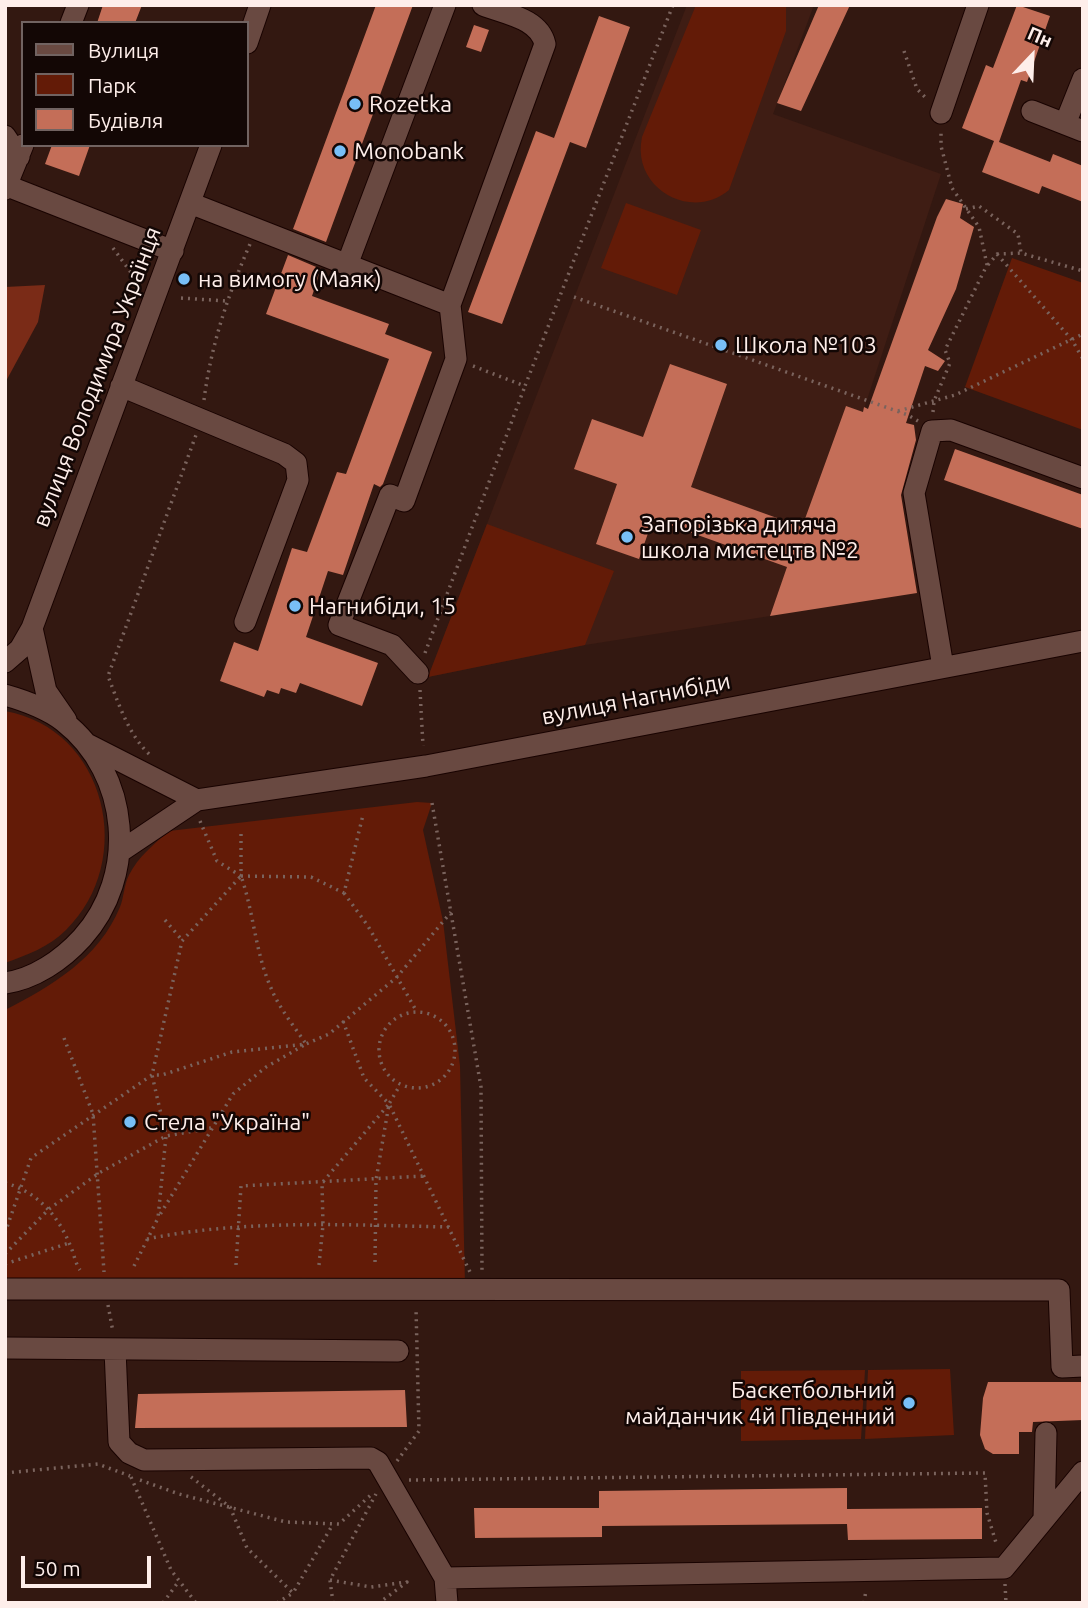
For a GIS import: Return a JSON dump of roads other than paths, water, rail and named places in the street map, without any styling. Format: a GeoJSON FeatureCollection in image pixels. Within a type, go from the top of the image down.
{"type":"FeatureCollection","features":[{"type":"Feature","properties":{"kind":"street"},"geometry":{"type":"LineString","coordinates":[[248,40],[260,5]]}},
{"type":"Feature","properties":{"kind":"street"},"geometry":{"type":"LineString","coordinates":[[347,265],[445,5]]}},
{"type":"Feature","properties":{"kind":"street"},"geometry":{"type":"LineString","coordinates":[[418,673],[392,645],[339,625],[390,495],[404,501],[456,359],[450,305],[545,44],[542,32],[534,25],[483,5]]}},
{"type":"Feature","properties":{"kind":"street"},"geometry":{"type":"LineString","coordinates":[[941,113],[978,5]]}},
{"type":"Feature","properties":{"kind":"street"},"geometry":{"type":"LineString","coordinates":[[1031,111],[1074,127],[1083,79]]}},
{"type":"Feature","properties":{"kind":"street"},"geometry":{"type":"LineString","coordinates":[[5,136],[21,151],[6,188],[173,251]]}},
{"type":"Feature","properties":{"kind":"street","name":"вулиця Володимира Українця"},"geometry":{"type":"LineString","coordinates":[[5,662],[20,649],[32,628],[210,147]]}},
{"type":"Feature","properties":{"kind":"street"},"geometry":{"type":"LineString","coordinates":[[190,203],[450,305]]}},
{"type":"Feature","properties":{"kind":"street"},"geometry":{"type":"LineString","coordinates":[[121,386],[284,454],[296,463],[298,480],[245,622]]}},
{"type":"Feature","properties":{"kind":"street"},"geometry":{"type":"LineString","coordinates":[[943,667],[914,493],[932,431],[951,430],[1083,478]]}},
{"type":"Feature","properties":{"kind":"street"},"geometry":{"type":"LineString","coordinates":[[9,985],[69,951],[95,923],[113,888],[121,851],[119,813],[107,776],[46,691],[32,628]]}},
{"type":"Feature","properties":{"kind":"street","name":"вулиця Нагнибіди"},"geometry":{"type":"LineString","coordinates":[[121,851],[197,800],[426,766],[1083,641]]}},
{"type":"Feature","properties":{"kind":"street"},"geometry":{"type":"LineString","coordinates":[[5,695],[35,704],[63,721],[86,744],[197,800]]}},
{"type":"Feature","properties":{"kind":"street"},"geometry":{"type":"LineString","coordinates":[[5,1289],[1059,1290],[1062,1367],[1083,1366]]}},
{"type":"Feature","properties":{"kind":"street"},"geometry":{"type":"LineString","coordinates":[[5,1348],[398,1351]]}},
{"type":"Feature","properties":{"kind":"street"},"geometry":{"type":"LineString","coordinates":[[115,1350],[120,1442],[129,1453],[144,1460],[362,1456],[378,1462],[445,1578],[447,1603]]}},
{"type":"Feature","properties":{"kind":"street"},"geometry":{"type":"LineString","coordinates":[[1044,1519],[1046,1433]]}},
{"type":"Feature","properties":{"kind":"street"},"geometry":{"type":"LineString","coordinates":[[445,1578],[1004,1568],[1083,1472]]}},
{"type":"Feature","properties":{"kind":"place","name":"Rozetka"},"geometry":{"type":"Point","coordinates":[355,104]}},
{"type":"Feature","properties":{"kind":"place","name":"Monobank"},"geometry":{"type":"Point","coordinates":[340,151]}},
{"type":"Feature","properties":{"kind":"place","name":"на вимогу (Маяк)"},"geometry":{"type":"Point","coordinates":[184,279]}},
{"type":"Feature","properties":{"kind":"place","name":"Школа №103"},"geometry":{"type":"Point","coordinates":[721,345]}},
{"type":"Feature","properties":{"kind":"place","name":"Запорізька дитяча школа мистецтв №2"},"geometry":{"type":"Point","coordinates":[627,537]}},
{"type":"Feature","properties":{"kind":"place","name":"Нагнибіди, 15"},"geometry":{"type":"Point","coordinates":[295,606]}},
{"type":"Feature","properties":{"kind":"place","name":"Стела \"Україна\""},"geometry":{"type":"Point","coordinates":[130,1122]}},
{"type":"Feature","properties":{"kind":"place","name":"Баскетбольний майданчик 4й Південний"},"geometry":{"type":"Point","coordinates":[909,1403]}}]}
